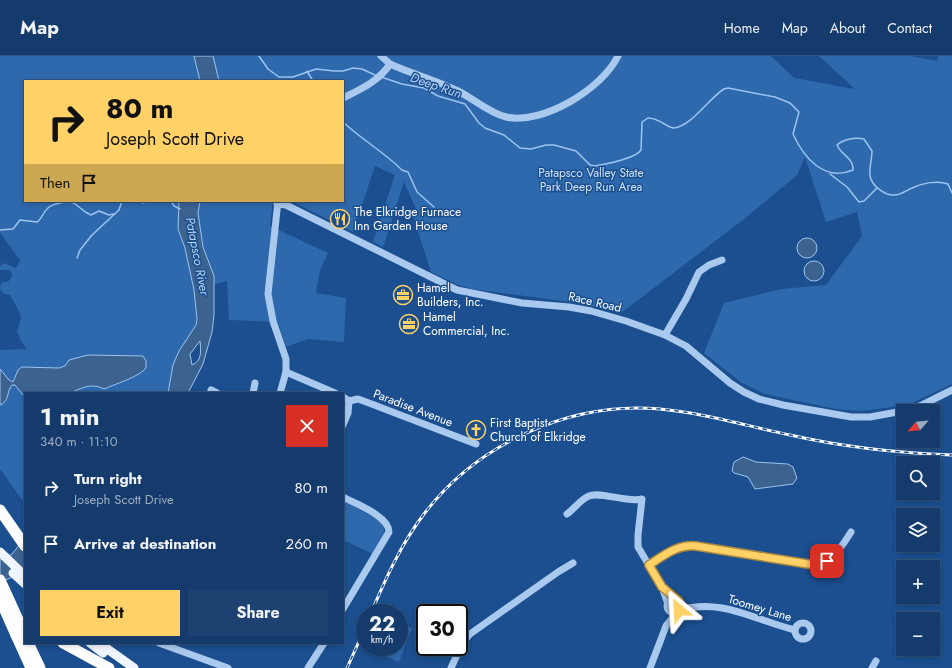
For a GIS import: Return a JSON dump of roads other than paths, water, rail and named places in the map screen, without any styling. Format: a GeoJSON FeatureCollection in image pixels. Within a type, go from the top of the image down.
{"type":"FeatureCollection","features":[{"type":"Feature","properties":{"kind":"highway"},"geometry":{"type":"LineString","coordinates":[[0,510],[24,545]]}},
{"type":"Feature","properties":{"kind":"highway"},"geometry":{"type":"LineString","coordinates":[[0,580],[21,635],[31,668]]}},
{"type":"Feature","properties":{"kind":"highway"},"geometry":{"type":"LineString","coordinates":[[0,599],[21,635]]}},
{"type":"Feature","properties":{"kind":"highway"},"geometry":{"type":"LineString","coordinates":[[0,607],[24,621]]}},
{"type":"Feature","properties":{"kind":"highway"},"geometry":{"type":"LineString","coordinates":[[28,644],[40,668]]}},
{"type":"Feature","properties":{"kind":"highway"},"geometry":{"type":"LineString","coordinates":[[65,644],[109,668]]}},
{"type":"Feature","properties":{"kind":"main road"},"geometry":{"type":"LineString","coordinates":[[0,552],[24,581]]}},
{"type":"Feature","properties":{"kind":"main road"},"geometry":{"type":"LineString","coordinates":[[0,561],[24,581]]}},
{"type":"Feature","properties":{"kind":"main road"},"geometry":{"type":"LineString","coordinates":[[91,644],[123,668]]}},
{"type":"Feature","properties":{"kind":"main road"},"geometry":{"type":"LineString","coordinates":[[100,644],[134,668]]}},
{"type":"Feature","properties":{"kind":"street"},"geometry":{"type":"LineString","coordinates":[[382,56],[390,64],[456,90],[500,115],[523,118],[561,106],[576,99],[602,78],[611,68],[618,56]]}},
{"type":"Feature","properties":{"kind":"street"},"geometry":{"type":"LineString","coordinates":[[344,97],[377,80],[390,64]]}},
{"type":"Feature","properties":{"kind":"street"},"geometry":{"type":"LineString","coordinates":[[278,202],[268,294],[273,321],[285,353],[286,372],[280,392]]}},
{"type":"Feature","properties":{"kind":"street","name":"Race Road"},"geometry":{"type":"LineString","coordinates":[[278,202],[457,290],[522,303],[569,307],[591,311],[626,321],[665,335],[686,346],[730,382],[744,392],[759,399],[851,417],[870,417],[896,412]]}},
{"type":"Feature","properties":{"kind":"street"},"geometry":{"type":"LineString","coordinates":[[665,335],[700,272],[709,264],[722,260]]}},
{"type":"Feature","properties":{"kind":"street"},"geometry":{"type":"LineString","coordinates":[[286,372],[333,392]]}},
{"type":"Feature","properties":{"kind":"street"},"geometry":{"type":"LineString","coordinates":[[253,392],[255,383]]}},
{"type":"Feature","properties":{"kind":"street","name":"Race Road"},"geometry":{"type":"LineString","coordinates":[[924,404],[952,390]]}},
{"type":"Feature","properties":{"kind":"street"},"geometry":{"type":"LineString","coordinates":[[344,423],[348,413],[346,399]]}},
{"type":"Feature","properties":{"kind":"street","name":"Paradise Avenue"},"geometry":{"type":"LineString","coordinates":[[346,399],[369,403],[476,444]]}},
{"type":"Feature","properties":{"kind":"street"},"geometry":{"type":"LineString","coordinates":[[567,514],[585,498],[592,495],[634,501],[642,499],[637,542],[641,553],[662,587],[668,606],[671,611],[678,611]]}},
{"type":"Feature","properties":{"kind":"street"},"geometry":{"type":"LineString","coordinates":[[344,498],[382,518],[388,526],[389,532],[344,607]]}},
{"type":"Feature","properties":{"kind":"street"},"geometry":{"type":"LineString","coordinates":[[649,565],[672,550],[690,545],[808,564],[821,563],[833,557],[842,547],[851,532]]}},
{"type":"Feature","properties":{"kind":"street"},"geometry":{"type":"LineString","coordinates":[[451,668],[463,642],[470,634],[573,563]]}},
{"type":"Feature","properties":{"kind":"street"},"geometry":{"type":"LineString","coordinates":[[662,587],[681,605],[666,626]]}},
{"type":"Feature","properties":{"kind":"street"},"geometry":{"type":"LineString","coordinates":[[650,668],[666,626],[668,606],[672,600],[677,600]]}},
{"type":"Feature","properties":{"kind":"street","name":"Toomey Lane"},"geometry":{"type":"LineString","coordinates":[[677,600],[695,606]]}},
{"type":"Feature","properties":{"kind":"street","name":"Toomey Lane"},"geometry":{"type":"LineString","coordinates":[[678,611],[695,606],[708,606],[736,610],[765,622],[795,630]]}},
{"type":"Feature","properties":{"kind":"street"},"geometry":{"type":"LineString","coordinates":[[163,644],[227,668]]}},
{"type":"Feature","properties":{"kind":"street"},"geometry":{"type":"LineString","coordinates":[[308,668],[323,644]]}},
{"type":"Feature","properties":{"kind":"street"},"geometry":{"type":"LineString","coordinates":[[872,668],[876,661]]}},
{"type":"Feature","properties":{"kind":"water"},"geometry":{"type":"Polygon","coordinates":[[[194,56],[213,56],[219,80],[200,80],[194,56]]]}},
{"type":"Feature","properties":{"kind":"water","name":"Patapsco River"},"geometry":{"type":"Polygon","coordinates":[[[179,202],[200,202],[198,213],[203,247],[214,276],[214,315],[212,332],[203,364],[189,392],[168,392],[173,365],[179,351],[196,325],[197,319],[194,290],[185,248],[178,229],[179,202]],[[200,341],[190,354],[192,365],[198,361],[201,352],[200,341]]]}},
{"type":"Feature","properties":{"kind":"water"},"geometry":{"type":"Polygon","coordinates":[[[807,238],[814,241],[817,248],[814,255],[807,258],[800,255],[797,248],[800,241],[807,238]]]}},
{"type":"Feature","properties":{"kind":"water"},"geometry":{"type":"Polygon","coordinates":[[[814,261],[821,264],[824,271],[821,278],[814,281],[807,278],[804,271],[807,264],[814,261]]]}},
{"type":"Feature","properties":{"kind":"water"},"geometry":{"type":"Polygon","coordinates":[[[88,355],[143,356],[146,361],[146,368],[133,377],[104,389],[90,386],[72,392],[24,392],[23,395],[15,385],[12,385],[7,399],[0,405],[0,369],[9,380],[13,382],[18,370],[22,367],[59,368],[65,366],[69,360],[88,355]]]}},
{"type":"Feature","properties":{"kind":"water"},"geometry":{"type":"Polygon","coordinates":[[[743,457],[756,462],[788,464],[793,467],[797,478],[793,484],[755,489],[748,477],[732,471],[734,462],[743,457]]]}},
{"type":"Feature","properties":{"kind":"water"},"geometry":{"type":"Polygon","coordinates":[[[24,539],[24,568],[13,577],[0,582],[0,560],[12,554],[24,539]]]}},
{"type":"Feature","properties":{"kind":"waterway","name":"Deep Run"},"geometry":{"type":"LineString","coordinates":[[259,56],[268,69],[279,77],[293,77],[316,69],[343,71],[353,68],[362,69],[377,76]]}},
{"type":"Feature","properties":{"kind":"waterway"},"geometry":{"type":"LineString","coordinates":[[307,71],[312,80]]}},
{"type":"Feature","properties":{"kind":"waterway","name":"Deep Run"},"geometry":{"type":"LineString","coordinates":[[381,77],[402,84],[424,88],[438,96],[465,104],[479,123],[485,128],[504,135],[520,148],[531,149],[546,145],[554,145],[576,151],[590,165],[595,166],[620,161],[638,153],[641,150],[642,122],[648,118],[652,118],[671,128],[681,126],[694,117],[719,93],[728,88],[775,97],[790,103],[799,112],[793,134],[803,151],[816,166],[833,173],[843,173],[853,170],[851,162],[837,145],[850,139],[864,139],[872,151],[870,173],[871,180],[876,187],[883,192],[891,195],[897,195],[920,185],[940,182],[948,184],[952,193]]}},
{"type":"Feature","properties":{"kind":"waterway"},"geometry":{"type":"LineString","coordinates":[[344,123],[388,157],[402,170],[408,172],[417,192],[434,207]]}},
{"type":"Feature","properties":{"kind":"waterway"},"geometry":{"type":"LineString","coordinates":[[830,174],[847,187],[859,202],[864,201],[877,188]]}},
{"type":"Feature","properties":{"kind":"waterway"},"geometry":{"type":"LineString","coordinates":[[0,230],[13,229],[20,220],[37,222],[49,207],[66,202],[74,203],[86,213],[91,215],[99,211],[109,215],[114,214]]}},
{"type":"Feature","properties":{"kind":"waterway"},"geometry":{"type":"LineString","coordinates":[[77,258],[80,250],[92,235],[119,210],[122,202]]}},
{"type":"Feature","properties":{"kind":"waterway"},"geometry":{"type":"LineString","coordinates":[[142,202],[146,202]]}},
{"type":"Feature","properties":{"kind":"waterway"},"geometry":{"type":"LineString","coordinates":[[172,202],[174,206],[180,209]]}},
{"type":"Feature","properties":{"kind":"railway"},"geometry":{"type":"LineString","coordinates":[[375,604],[388,574],[408,537],[424,514],[446,489],[471,467],[499,447],[529,432],[560,420],[593,412],[627,408],[660,409],[709,417],[810,439],[850,446],[911,453],[952,455]]}},
{"type":"Feature","properties":{"kind":"railway"},"geometry":{"type":"LineString","coordinates":[[347,668],[356,648]]}},
{"type":"Feature","properties":{"kind":"place","name":"The Elkridge Furnace Inn Garden House"},"geometry":{"type":"Point","coordinates":[340,219]}},
{"type":"Feature","properties":{"kind":"place","name":"Hamel Builders, Inc."},"geometry":{"type":"Point","coordinates":[403,295]}},
{"type":"Feature","properties":{"kind":"place","name":"Hamel Commercial, Inc."},"geometry":{"type":"Point","coordinates":[409,324]}},
{"type":"Feature","properties":{"kind":"place","name":"First Baptist Church of Elkridge"},"geometry":{"type":"Point","coordinates":[476,430]}},
{"type":"Feature","properties":{"kind":"park label","name":"Patapsco Valley State Park Deep Run Area"},"geometry":{"type":"Point","coordinates":[591,180]}}]}
